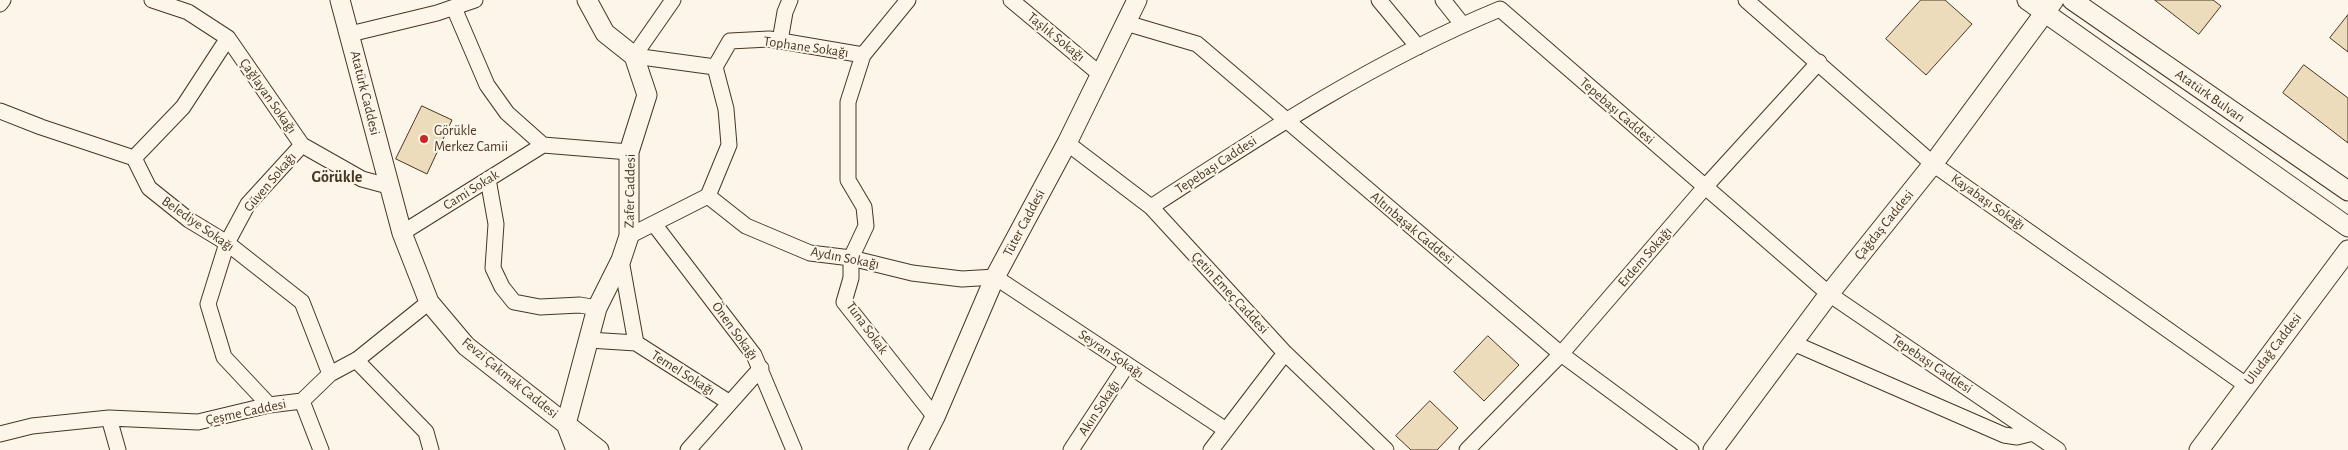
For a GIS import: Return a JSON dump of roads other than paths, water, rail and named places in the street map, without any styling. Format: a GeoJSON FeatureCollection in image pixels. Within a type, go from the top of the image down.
{"type":"FeatureCollection","features":[{"type":"Feature","properties":{"kind":"street"},"geometry":{"type":"LineString","coordinates":[[0,4],[3,0]]}},
{"type":"Feature","properties":{"kind":"street","name":"Çağlayan Sokağı"},"geometry":{"type":"LineString","coordinates":[[152,0],[188,12],[228,38],[302,145],[362,179],[388,186]]}},
{"type":"Feature","properties":{"kind":"street","name":"Atatürk Caddesi"},"geometry":{"type":"LineString","coordinates":[[340,0],[388,186]]}},
{"type":"Feature","properties":{"kind":"street"},"geometry":{"type":"LineString","coordinates":[[350,34],[454,8],[475,0]]}},
{"type":"Feature","properties":{"kind":"street"},"geometry":{"type":"LineString","coordinates":[[588,0],[605,33],[634,56],[716,67],[726,108],[729,145],[708,196],[629,236]]}},
{"type":"Feature","properties":{"kind":"street"},"geometry":{"type":"LineString","coordinates":[[634,56],[673,0]]}},
{"type":"Feature","properties":{"kind":"street"},"geometry":{"type":"LineString","coordinates":[[780,41],[784,12],[790,0]]}},
{"type":"Feature","properties":{"kind":"street","name":"Tophane Sokağı"},"geometry":{"type":"LineString","coordinates":[[716,67],[730,41],[780,41],[863,55],[908,0]]}},
{"type":"Feature","properties":{"kind":"street","name":"Taşlık Sokağı"},"geometry":{"type":"LineString","coordinates":[[1011,0],[1101,75]]}},
{"type":"Feature","properties":{"kind":"street","name":"Tüter Caddesi"},"geometry":{"type":"LineString","coordinates":[[918,450],[935,417],[996,277],[1067,143],[1137,0]]}},
{"type":"Feature","properties":{"kind":"street"},"geometry":{"type":"LineString","coordinates":[[1379,0],[1418,47]]}},
{"type":"Feature","properties":{"kind":"street"},"geometry":{"type":"LineString","coordinates":[[1443,0],[1462,24]]}},
{"type":"Feature","properties":{"kind":"street","name":"Kayabaşı Sokağı"},"geometry":{"type":"LineString","coordinates":[[1746,0],[1819,62],[1933,164],[2246,385]]}},
{"type":"Feature","properties":{"kind":"street"},"geometry":{"type":"LineString","coordinates":[[2027,0],[2049,7],[2348,227]]}},
{"type":"Feature","properties":{"kind":"street","name":"Atatürk Bulvarı"},"geometry":{"type":"LineString","coordinates":[[2072,0],[2348,191]]}},
{"type":"Feature","properties":{"kind":"street","name":"Tepebaşı Caddesi"},"geometry":{"type":"LineString","coordinates":[[1151,207],[1284,120],[1418,47],[1504,4],[1705,187],[1829,294],[2058,450]]}},
{"type":"Feature","properties":{"kind":"street","name":"Çağdaş Caddesi"},"geometry":{"type":"LineString","coordinates":[[1713,450],[1829,294],[1933,164],[2049,7]]}},
{"type":"Feature","properties":{"kind":"street"},"geometry":{"type":"LineString","coordinates":[[454,8],[487,85],[507,113],[543,145],[630,152]]}},
{"type":"Feature","properties":{"kind":"street","name":"Altınbaşak Caddesi"},"geometry":{"type":"LineString","coordinates":[[1126,23],[1197,44],[1561,354],[1691,450]]}},
{"type":"Feature","properties":{"kind":"street"},"geometry":{"type":"LineString","coordinates":[[0,111],[41,128],[134,158],[184,107],[228,38]]}},
{"type":"Feature","properties":{"kind":"street","name":"Tuna Sokak"},"geometry":{"type":"LineString","coordinates":[[863,55],[848,102],[848,180],[864,206],[866,226],[851,258],[852,278],[844,302],[935,417]]}},
{"type":"Feature","properties":{"kind":"street","name":"Zafer Caddesi"},"geometry":{"type":"LineString","coordinates":[[566,424],[597,308],[621,260],[629,236],[630,152],[647,95],[634,56]]}},
{"type":"Feature","properties":{"kind":"street","name":"Erdem Sokağı"},"geometry":{"type":"LineString","coordinates":[[1467,450],[1561,354],[1705,187],[1819,62]]}},
{"type":"Feature","properties":{"kind":"street","name":"Çetin Emeç Caddesi"},"geometry":{"type":"LineString","coordinates":[[1067,143],[1151,207],[1285,353],[1386,450]]}},
{"type":"Feature","properties":{"kind":"street","name":"Güven Sokağı"},"geometry":{"type":"LineString","coordinates":[[269,404],[224,357],[208,304],[227,243],[248,204],[302,145]]}},
{"type":"Feature","properties":{"kind":"street","name":"Cami Sokak"},"geometry":{"type":"LineString","coordinates":[[402,233],[543,145]]}},
{"type":"Feature","properties":{"kind":"street","name":"Belediye Sokağı"},"geometry":{"type":"LineString","coordinates":[[134,158],[149,188],[189,220],[227,243],[302,302],[330,374]]}},
{"type":"Feature","properties":{"kind":"street"},"geometry":{"type":"LineString","coordinates":[[488,179],[496,224],[493,268],[502,287],[514,302],[540,308],[580,305],[597,308]]}},
{"type":"Feature","properties":{"kind":"street","name":"Fevzi Çakmak Caddesi"},"geometry":{"type":"LineString","coordinates":[[388,186],[402,233],[429,302],[466,346],[599,450]]}},
{"type":"Feature","properties":{"kind":"street","name":"Aydın Sokağı"},"geometry":{"type":"LineString","coordinates":[[708,196],[746,226],[810,253],[851,258],[912,273],[962,279],[996,277]]}},
{"type":"Feature","properties":{"kind":"street","name":"Önen Sokağı"},"geometry":{"type":"LineString","coordinates":[[654,224],[754,355],[794,450]]}},
{"type":"Feature","properties":{"kind":"street","name":"Uludağ Caddesi"},"geometry":{"type":"LineString","coordinates":[[2199,450],[2348,250]]}},
{"type":"Feature","properties":{"kind":"street","name":"Temel Sokağı"},"geometry":{"type":"LineString","coordinates":[[621,260],[636,343]]}},
{"type":"Feature","properties":{"kind":"street","name":"Seyran Sokağı"},"geometry":{"type":"LineString","coordinates":[[996,277],[1226,430]]}},
{"type":"Feature","properties":{"kind":"street","name":"Çeşme Caddesi"},"geometry":{"type":"LineString","coordinates":[[0,434],[32,426],[109,418],[198,422],[269,404],[302,401],[330,374],[356,360],[429,302]]}},
{"type":"Feature","properties":{"kind":"street","name":"Temel Sokağı"},"geometry":{"type":"LineString","coordinates":[[589,340],[636,343],[730,403]]}},
{"type":"Feature","properties":{"kind":"street"},"geometry":{"type":"LineString","coordinates":[[1793,343],[2004,435],[2017,437],[2033,433]]}},
{"type":"Feature","properties":{"kind":"street"},"geometry":{"type":"LineString","coordinates":[[1211,450],[1285,353]]}},
{"type":"Feature","properties":{"kind":"street"},"geometry":{"type":"LineString","coordinates":[[356,360],[426,432],[431,450]]}},
{"type":"Feature","properties":{"kind":"street","name":"Akın Sokağı"},"geometry":{"type":"LineString","coordinates":[[1071,450],[1127,365]]}},
{"type":"Feature","properties":{"kind":"street"},"geometry":{"type":"LineString","coordinates":[[688,450],[761,368]]}},
{"type":"Feature","properties":{"kind":"street"},"geometry":{"type":"LineString","coordinates":[[302,401],[321,450]]}},
{"type":"Feature","properties":{"kind":"street"},"geometry":{"type":"LineString","coordinates":[[109,418],[118,450]]}},
{"type":"Feature","properties":{"kind":"street"},"geometry":{"type":"LineString","coordinates":[[566,424],[576,450]]}},
{"type":"Feature","properties":{"kind":"place","name":"Görükle Merkez Camii"},"geometry":{"type":"Point","coordinates":[424,139]}},
{"type":"Feature","properties":{"kind":"district","name":"Görükle"},"geometry":{"type":"Point","coordinates":[337,177]}}]}
